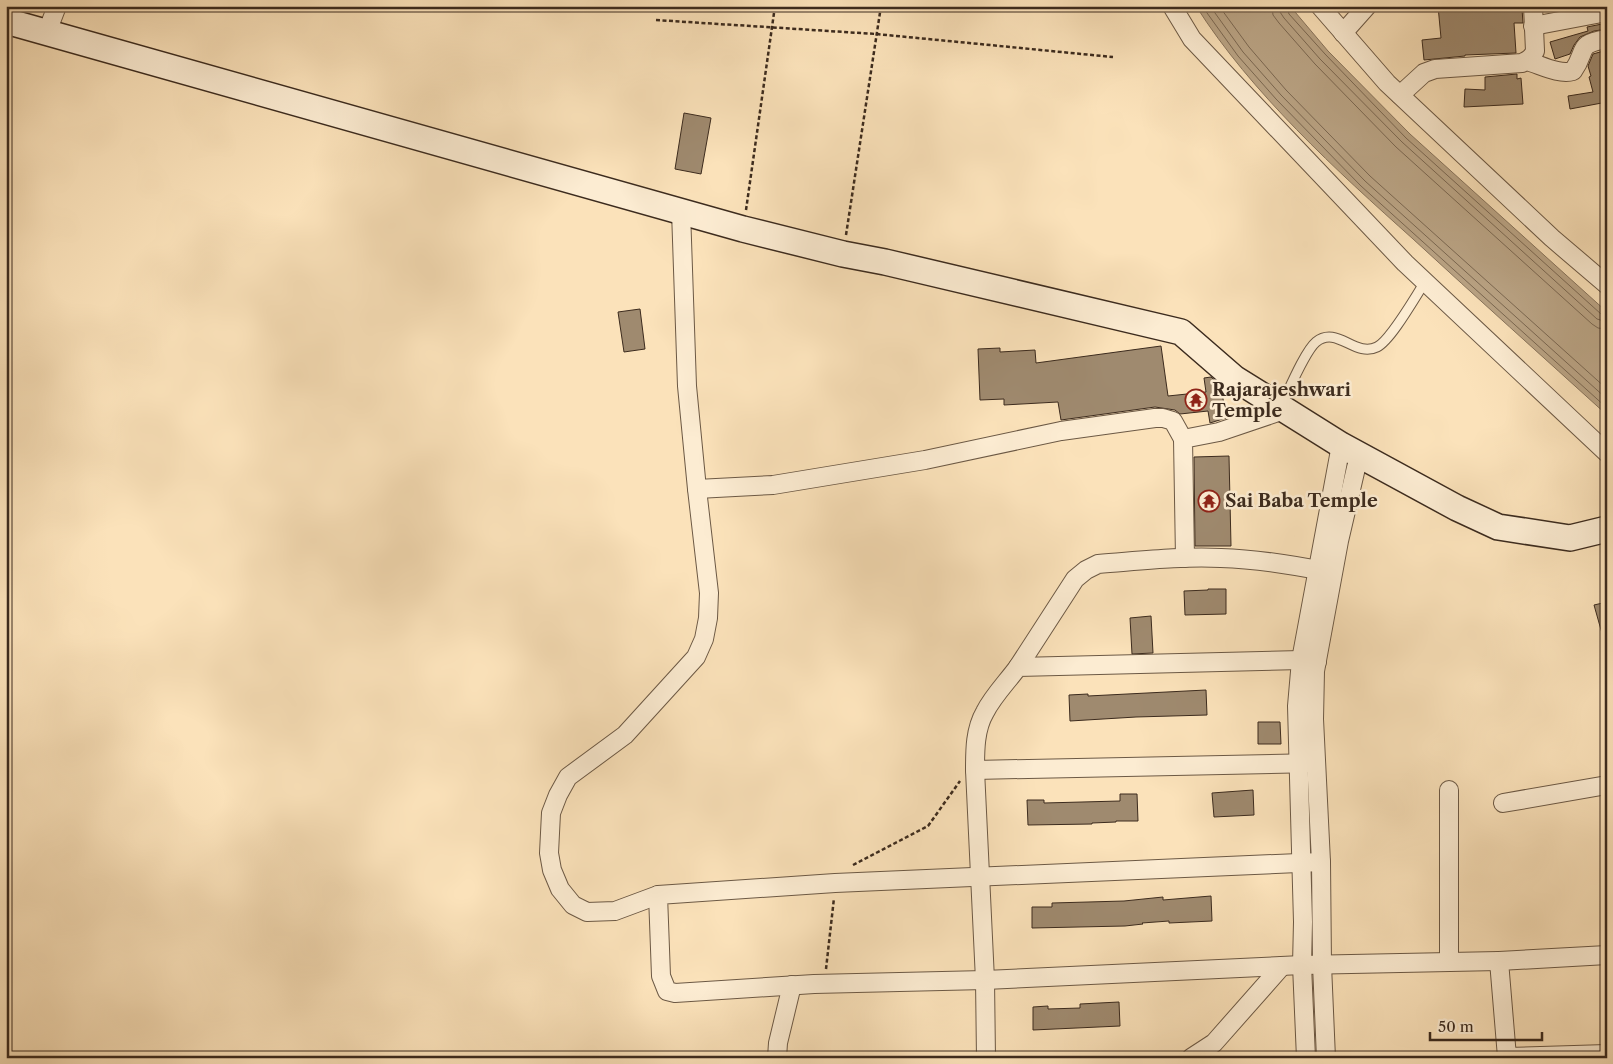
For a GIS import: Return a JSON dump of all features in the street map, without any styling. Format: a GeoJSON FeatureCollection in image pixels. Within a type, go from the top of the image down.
{"type":"FeatureCollection","features":[{"type":"Feature","properties":{"kind":"street"},"geometry":{"type":"LineString","coordinates":[[47,32],[57,6]]}},
{"type":"Feature","properties":{"kind":"street"},"geometry":{"type":"LineString","coordinates":[[1172,6],[1192,39],[1404,263],[1607,453]]}},
{"type":"Feature","properties":{"kind":"street"},"geometry":{"type":"LineString","coordinates":[[1320,6],[1400,96],[1552,238],[1607,285]]}},
{"type":"Feature","properties":{"kind":"street"},"geometry":{"type":"LineString","coordinates":[[1343,33],[1367,6]]}},
{"type":"Feature","properties":{"kind":"street"},"geometry":{"type":"LineString","coordinates":[[1400,96],[1420,76],[1435,69],[1522,63],[1532,57],[1535,51],[1533,6]]}},
{"type":"Feature","properties":{"kind":"street"},"geometry":{"type":"LineString","coordinates":[[1533,26],[1607,12]]}},
{"type":"Feature","properties":{"kind":"street"},"geometry":{"type":"LineString","coordinates":[[6,20],[743,229],[1181,332],[1234,378],[1350,450],[1457,508],[1498,527],[1570,538],[1607,529]]}},
{"type":"Feature","properties":{"kind":"street"},"geometry":{"type":"LineString","coordinates":[[1527,60],[1567,73],[1574,71],[1582,49],[1586,44],[1607,39]]}},
{"type":"Feature","properties":{"kind":"street"},"geometry":{"type":"LineString","coordinates":[[681,211],[688,386],[709,593],[708,618],[704,639],[696,657],[625,735],[568,777],[558,795],[550,813],[549,853],[552,870],[560,889],[573,905],[587,912],[615,911],[658,895],[826,884],[1321,862]]}},
{"type":"Feature","properties":{"kind":"street"},"geometry":{"type":"LineString","coordinates":[[1183,439],[1219,432],[1284,408]]}},
{"type":"Feature","properties":{"kind":"street"},"geometry":{"type":"LineString","coordinates":[[697,489],[773,485],[925,460],[1060,431],[1163,418],[1173,421],[1183,439],[1185,558]]}},
{"type":"Feature","properties":{"kind":"street"},"geometry":{"type":"LineString","coordinates":[[1306,1058],[1302,965],[1297,706],[1309,661],[1350,450]]}},
{"type":"Feature","properties":{"kind":"street"},"geometry":{"type":"LineString","coordinates":[[986,1058],[985,980],[975,770],[976,736],[984,712],[1018,667],[1075,579],[1086,570],[1098,564],[1185,558],[1251,559],[1325,572]]}},
{"type":"Feature","properties":{"kind":"street"},"geometry":{"type":"LineString","coordinates":[[1018,667],[1309,661]]}},
{"type":"Feature","properties":{"kind":"street"},"geometry":{"type":"LineString","coordinates":[[1309,661],[1314,718],[1321,862],[1322,965],[1326,1058]]}},
{"type":"Feature","properties":{"kind":"street"},"geometry":{"type":"LineString","coordinates":[[975,770],[1316,763]]}},
{"type":"Feature","properties":{"kind":"street"},"geometry":{"type":"LineString","coordinates":[[1503,803],[1607,785]]}},
{"type":"Feature","properties":{"kind":"street"},"geometry":{"type":"LineString","coordinates":[[1449,790],[1449,962]]}},
{"type":"Feature","properties":{"kind":"street"},"geometry":{"type":"LineString","coordinates":[[658,895],[661,976],[667,991],[675,993],[792,985],[985,980],[1302,965],[1499,961],[1607,955]]}},
{"type":"Feature","properties":{"kind":"street"},"geometry":{"type":"LineString","coordinates":[[1499,961],[1506,1057]]}},
{"type":"Feature","properties":{"kind":"street"},"geometry":{"type":"LineString","coordinates":[[1190,1058],[1214,1043],[1282,966]]}},
{"type":"Feature","properties":{"kind":"street"},"geometry":{"type":"LineString","coordinates":[[777,1058],[778,1044],[792,985]]}},
{"type":"Feature","properties":{"kind":"street"},"geometry":{"type":"LineString","coordinates":[[1497,1058],[1607,1054]]}},
{"type":"Feature","properties":{"kind":"lane"},"geometry":{"type":"LineString","coordinates":[[1284,408],[1306,357],[1316,342],[1328,336],[1335,337],[1361,350],[1377,347],[1387,339],[1425,282]]}},
{"type":"Feature","properties":{"kind":"path"},"geometry":{"type":"LineString","coordinates":[[743,229],[775,6]]}},
{"type":"Feature","properties":{"kind":"path"},"geometry":{"type":"LineString","coordinates":[[843,254],[881,6]]}},
{"type":"Feature","properties":{"kind":"path"},"geometry":{"type":"LineString","coordinates":[[656,20],[876,34],[1113,56]]}},
{"type":"Feature","properties":{"kind":"water"},"geometry":{"type":"Polygon","coordinates":[[[1196,6],[1290,6],[1328,51],[1410,134],[1607,312],[1607,415],[1325,158],[1242,70],[1196,6]]]}},
{"type":"Feature","properties":{"kind":"building"},"geometry":{"type":"Polygon","coordinates":[[[1438,6],[1516,6],[1516,9],[1522,9],[1523,23],[1514,23],[1516,53],[1465,55],[1424,60],[1422,40],[1441,38],[1438,6]]]}},
{"type":"Feature","properties":{"kind":"building"},"geometry":{"type":"Polygon","coordinates":[[[1607,23],[1607,29],[1594,31],[1580,37],[1570,54],[1555,59],[1550,42],[1588,31],[1587,27],[1607,23]]]}},
{"type":"Feature","properties":{"kind":"building"},"geometry":{"type":"Polygon","coordinates":[[[1607,50],[1607,102],[1570,109],[1568,96],[1593,92],[1588,66],[1593,54],[1607,50]]]}},
{"type":"Feature","properties":{"kind":"building"},"geometry":{"type":"Polygon","coordinates":[[[1517,74],[1517,79],[1521,78],[1523,104],[1464,107],[1465,89],[1485,90],[1485,77],[1517,74]]]}},
{"type":"Feature","properties":{"kind":"building"},"geometry":{"type":"Polygon","coordinates":[[[684,113],[711,118],[701,174],[675,169],[684,113]]]}},
{"type":"Feature","properties":{"kind":"building"},"geometry":{"type":"Polygon","coordinates":[[[640,309],[645,349],[624,352],[618,312],[640,309]]]}},
{"type":"Feature","properties":{"kind":"building"},"geometry":{"type":"Polygon","coordinates":[[[1161,346],[1168,396],[1206,392],[1204,378],[1211,377],[1221,386],[1226,418],[1210,423],[1208,411],[1180,414],[1175,410],[1155,407],[1061,420],[1058,402],[1004,405],[1004,399],[980,400],[978,349],[1000,348],[1000,352],[1035,350],[1036,363],[1161,346]]]}},
{"type":"Feature","properties":{"kind":"building","name":"Sai Baba Temple"},"geometry":{"type":"Polygon","coordinates":[[[1229,456],[1231,546],[1195,546],[1194,457],[1229,456]]]}},
{"type":"Feature","properties":{"kind":"building"},"geometry":{"type":"Polygon","coordinates":[[[1226,589],[1226,614],[1185,615],[1184,591],[1226,589]]]}},
{"type":"Feature","properties":{"kind":"building"},"geometry":{"type":"Polygon","coordinates":[[[1607,602],[1607,637],[1603,637],[1594,605],[1607,602]]]}},
{"type":"Feature","properties":{"kind":"building"},"geometry":{"type":"Polygon","coordinates":[[[1151,616],[1153,653],[1132,654],[1130,618],[1151,616]]]}},
{"type":"Feature","properties":{"kind":"building"},"geometry":{"type":"Polygon","coordinates":[[[1206,690],[1207,715],[1070,721],[1069,695],[1088,694],[1088,696],[1206,690]]]}},
{"type":"Feature","properties":{"kind":"building"},"geometry":{"type":"Polygon","coordinates":[[[1258,722],[1280,722],[1281,744],[1258,744],[1258,722]]]}},
{"type":"Feature","properties":{"kind":"building"},"geometry":{"type":"Polygon","coordinates":[[[1253,790],[1254,815],[1214,817],[1212,793],[1253,790]]]}},
{"type":"Feature","properties":{"kind":"building"},"geometry":{"type":"Polygon","coordinates":[[[1120,794],[1137,794],[1138,821],[1028,825],[1027,800],[1044,800],[1044,803],[1120,801],[1120,794]]]}},
{"type":"Feature","properties":{"kind":"building"},"geometry":{"type":"Polygon","coordinates":[[[1211,896],[1212,921],[1169,923],[1169,921],[1125,926],[1032,928],[1032,907],[1052,907],[1052,903],[1124,901],[1163,897],[1163,900],[1211,896]]]}},
{"type":"Feature","properties":{"kind":"building"},"geometry":{"type":"Polygon","coordinates":[[[1119,1002],[1120,1026],[1033,1030],[1033,1007],[1048,1006],[1048,1009],[1080,1008],[1080,1004],[1119,1002]]]}},
{"type":"Feature","properties":{"kind":"place","name":"Rajarajeshwari Temple"},"geometry":{"type":"Point","coordinates":[1196,400]}},
{"type":"Feature","properties":{"kind":"place","name":"Sai Baba Temple"},"geometry":{"type":"Point","coordinates":[1209,501]}}]}
